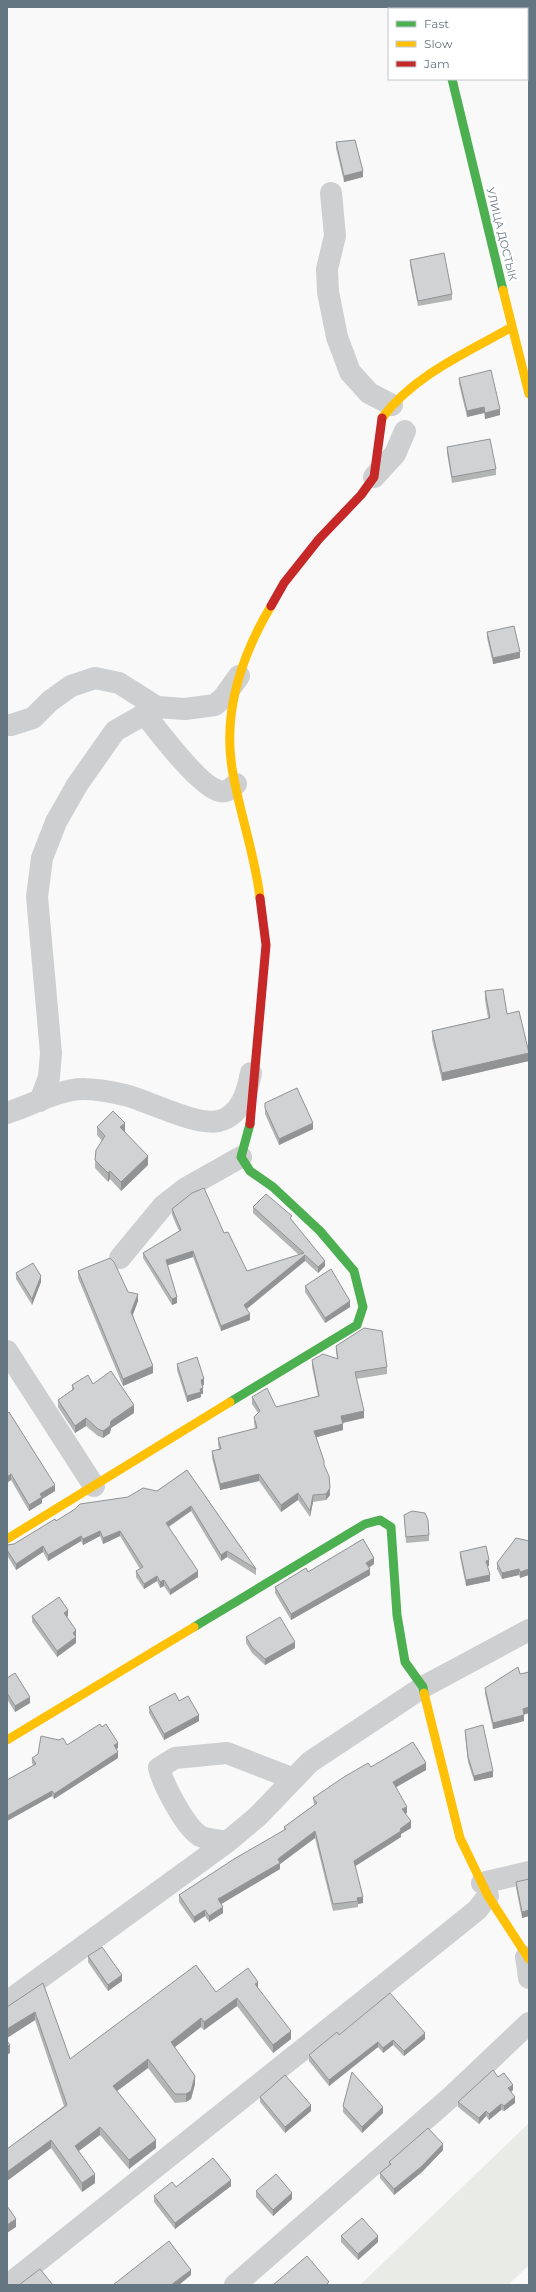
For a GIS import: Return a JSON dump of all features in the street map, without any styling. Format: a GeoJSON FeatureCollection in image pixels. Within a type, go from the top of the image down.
{"type":"FeatureCollection","features":[{"type":"Feature","properties":{"kind":"street","name":"УЛИЦА ДОСТЫК"},"geometry":{"type":"LineString","coordinates":[[452,80],[529,394]]}},
{"type":"Feature","properties":{"kind":"street"},"geometry":{"type":"LineString","coordinates":[[331,193],[335,236],[327,269],[328,292],[337,337],[350,372],[369,393],[392,405]]}},
{"type":"Feature","properties":{"kind":"street"},"geometry":{"type":"LineString","coordinates":[[374,478],[380,421],[392,405],[417,382],[512,327]]}},
{"type":"Feature","properties":{"kind":"street"},"geometry":{"type":"LineString","coordinates":[[7,1539],[357,1325],[361,1317],[363,1307],[354,1271],[320,1231],[273,1187],[250,1171],[241,1157],[252,1116],[266,945],[258,877],[232,768],[230,736],[233,699],[239,676],[256,632],[284,583],[319,539],[361,495],[394,454],[405,431]]}},
{"type":"Feature","properties":{"kind":"street"},"geometry":{"type":"LineString","coordinates":[[18,1110],[50,1077],[51,1053],[37,897],[42,858],[56,822],[115,731],[151,710],[185,709],[214,705],[224,697],[239,676]]}},
{"type":"Feature","properties":{"kind":"street"},"geometry":{"type":"LineString","coordinates":[[8,727],[33,718],[50,701],[72,686],[96,678],[119,683],[151,710],[160,734],[197,775],[215,790],[222,792],[230,789],[236,784]]}},
{"type":"Feature","properties":{"kind":"street"},"geometry":{"type":"LineString","coordinates":[[18,1110],[66,1092],[82,1089],[125,1096],[187,1116],[218,1121],[229,1117],[237,1110],[247,1092],[258,1052]]}},
{"type":"Feature","properties":{"kind":"street"},"geometry":{"type":"LineString","coordinates":[[237,1110],[242,1117],[247,1131]]}},
{"type":"Feature","properties":{"kind":"street"},"geometry":{"type":"LineString","coordinates":[[120,1258],[163,1206],[186,1188],[241,1157]]}},
{"type":"Feature","properties":{"kind":"street"},"geometry":{"type":"LineString","coordinates":[[7,1350],[94,1486]]}},
{"type":"Feature","properties":{"kind":"street"},"geometry":{"type":"LineString","coordinates":[[7,1740],[348,1534],[379,1518],[385,1520],[391,1527],[397,1615],[405,1662],[423,1687],[460,1838],[485,1890],[527,1958],[529,1978]]}},
{"type":"Feature","properties":{"kind":"street"},"geometry":{"type":"LineString","coordinates":[[7,2002],[227,1842],[258,1817],[310,1762],[423,1687],[529,1630]]}},
{"type":"Feature","properties":{"kind":"street"},"geometry":{"type":"LineString","coordinates":[[227,1842],[200,1836],[193,1829],[170,1794],[159,1768],[175,1758],[227,1753],[294,1779]]}},
{"type":"Feature","properties":{"kind":"street"},"geometry":{"type":"LineString","coordinates":[[8,2285],[477,1910],[485,1890],[529,1872]]}},
{"type":"Feature","properties":{"kind":"street"},"geometry":{"type":"LineString","coordinates":[[235,2285],[452,2096],[529,2023]]}},
{"type":"Feature","properties":{"kind":"shaded area"},"geometry":{"type":"Polygon","coordinates":[[[529,2123],[529,2265],[508,2285],[360,2285],[529,2123]]]}},
{"type":"Feature","properties":{"kind":"building"},"geometry":{"type":"Polygon","coordinates":[[[355,140],[363,171],[344,176],[336,142],[355,140]]]}},
{"type":"Feature","properties":{"kind":"building"},"geometry":{"type":"Polygon","coordinates":[[[444,253],[452,294],[418,301],[410,260],[444,253]]]}},
{"type":"Feature","properties":{"kind":"building"},"geometry":{"type":"Polygon","coordinates":[[[491,370],[500,409],[485,413],[484,407],[467,411],[459,378],[491,370]]]}},
{"type":"Feature","properties":{"kind":"building"},"geometry":{"type":"Polygon","coordinates":[[[490,439],[496,469],[452,477],[447,447],[490,439]]]}},
{"type":"Feature","properties":{"kind":"building"},"geometry":{"type":"Polygon","coordinates":[[[514,626],[520,652],[493,658],[487,632],[514,626]]]}},
{"type":"Feature","properties":{"kind":"building"},"geometry":{"type":"Polygon","coordinates":[[[503,989],[507,1014],[519,1011],[529,1053],[442,1073],[432,1031],[490,1018],[485,991],[503,989]]]}},
{"type":"Feature","properties":{"kind":"building"},"geometry":{"type":"Polygon","coordinates":[[[297,1088],[313,1123],[279,1139],[265,1108],[265,1103],[297,1088]]]}},
{"type":"Feature","properties":{"kind":"building"},"geometry":{"type":"Polygon","coordinates":[[[113,1111],[125,1123],[120,1127],[148,1156],[121,1182],[110,1171],[108,1173],[95,1160],[96,1150],[105,1136],[97,1127],[113,1111]]]}},
{"type":"Feature","properties":{"kind":"building"},"geometry":{"type":"Polygon","coordinates":[[[204,1188],[224,1233],[228,1232],[247,1271],[304,1253],[253,1207],[266,1194],[292,1216],[290,1218],[325,1261],[318,1267],[305,1255],[244,1305],[250,1314],[221,1326],[193,1251],[166,1260],[177,1297],[172,1299],[143,1253],[181,1230],[172,1209],[192,1193],[204,1188]]]}},
{"type":"Feature","properties":{"kind":"building"},"geometry":{"type":"Polygon","coordinates":[[[110,1258],[114,1262],[128,1292],[138,1294],[131,1312],[153,1366],[123,1379],[78,1271],[110,1258]]]}},
{"type":"Feature","properties":{"kind":"building"},"geometry":{"type":"Polygon","coordinates":[[[33,1263],[41,1276],[32,1299],[16,1273],[33,1263]]]}},
{"type":"Feature","properties":{"kind":"building"},"geometry":{"type":"Polygon","coordinates":[[[331,1269],[350,1301],[325,1318],[305,1286],[331,1269]]]}},
{"type":"Feature","properties":{"kind":"building"},"geometry":{"type":"Polygon","coordinates":[[[364,1328],[382,1331],[387,1367],[355,1372],[364,1411],[341,1416],[343,1424],[314,1431],[324,1465],[329,1476],[330,1488],[326,1494],[313,1495],[310,1511],[298,1493],[281,1505],[259,1474],[220,1484],[212,1451],[221,1449],[218,1438],[257,1428],[254,1417],[260,1411],[252,1397],[267,1388],[276,1407],[319,1396],[312,1360],[323,1354],[338,1359],[336,1346],[364,1328]]]}},
{"type":"Feature","properties":{"kind":"building"},"geometry":{"type":"Polygon","coordinates":[[[197,1357],[204,1379],[201,1380],[203,1388],[200,1389],[201,1392],[187,1396],[177,1364],[197,1357]]]}},
{"type":"Feature","properties":{"kind":"building"},"geometry":{"type":"Polygon","coordinates":[[[111,1371],[134,1405],[111,1421],[110,1426],[103,1431],[98,1429],[86,1418],[75,1426],[58,1400],[74,1389],[72,1385],[88,1375],[93,1384],[111,1371]]]}},
{"type":"Feature","properties":{"kind":"building"},"geometry":{"type":"Polygon","coordinates":[[[9,1412],[55,1485],[40,1494],[42,1497],[29,1505],[11,1474],[7,1477],[7,1414],[9,1412]]]}},
{"type":"Feature","properties":{"kind":"building"},"geometry":{"type":"Polygon","coordinates":[[[187,1470],[256,1569],[227,1551],[221,1555],[191,1506],[166,1523],[198,1571],[170,1590],[164,1580],[160,1582],[157,1576],[144,1584],[136,1571],[143,1567],[120,1531],[103,1538],[100,1531],[83,1539],[81,1536],[48,1555],[43,1546],[16,1564],[7,1550],[7,1545],[14,1544],[55,1519],[56,1521],[80,1504],[128,1497],[143,1488],[157,1491],[187,1470]]]}},
{"type":"Feature","properties":{"kind":"building"},"geometry":{"type":"Polygon","coordinates":[[[412,1511],[425,1513],[428,1520],[429,1535],[406,1537],[404,1515],[412,1511]]]}},
{"type":"Feature","properties":{"kind":"building"},"geometry":{"type":"Polygon","coordinates":[[[516,1538],[529,1541],[529,1569],[520,1572],[519,1569],[502,1573],[497,1563],[516,1538]]]}},
{"type":"Feature","properties":{"kind":"building"},"geometry":{"type":"Polygon","coordinates":[[[363,1539],[374,1558],[366,1563],[370,1569],[291,1614],[275,1587],[306,1568],[308,1572],[363,1539]]]}},
{"type":"Feature","properties":{"kind":"building"},"geometry":{"type":"Polygon","coordinates":[[[486,1546],[489,1560],[486,1561],[490,1575],[466,1580],[460,1552],[486,1546]]]}},
{"type":"Feature","properties":{"kind":"building"},"geometry":{"type":"Polygon","coordinates":[[[59,1597],[68,1610],[64,1613],[76,1630],[73,1633],[76,1637],[57,1651],[32,1616],[59,1597]]]}},
{"type":"Feature","properties":{"kind":"building"},"geometry":{"type":"Polygon","coordinates":[[[280,1617],[295,1642],[265,1659],[252,1647],[246,1637],[280,1617]]]}},
{"type":"Feature","properties":{"kind":"building"},"geometry":{"type":"Polygon","coordinates":[[[518,1667],[520,1674],[529,1672],[529,1707],[523,1709],[524,1715],[493,1723],[485,1688],[518,1667]]]}},
{"type":"Feature","properties":{"kind":"building"},"geometry":{"type":"Polygon","coordinates":[[[15,1673],[30,1697],[15,1706],[7,1693],[7,1678],[15,1673]]]}},
{"type":"Feature","properties":{"kind":"building"},"geometry":{"type":"Polygon","coordinates":[[[175,1693],[179,1701],[188,1696],[199,1715],[164,1734],[149,1707],[175,1693]]]}},
{"type":"Feature","properties":{"kind":"building"},"geometry":{"type":"Polygon","coordinates":[[[100,1724],[102,1727],[106,1724],[118,1743],[114,1745],[118,1752],[54,1794],[52,1791],[7,1816],[7,1780],[36,1764],[32,1758],[38,1754],[41,1736],[59,1740],[63,1738],[67,1745],[100,1724]]]}},
{"type":"Feature","properties":{"kind":"building"},"geometry":{"type":"Polygon","coordinates":[[[483,1725],[493,1771],[474,1776],[468,1757],[465,1730],[483,1725]]]}},
{"type":"Feature","properties":{"kind":"building"},"geometry":{"type":"Polygon","coordinates":[[[413,1742],[426,1763],[393,1782],[407,1807],[402,1809],[411,1821],[400,1829],[401,1831],[354,1861],[363,1897],[357,1898],[358,1901],[333,1904],[315,1831],[278,1859],[280,1863],[218,1899],[223,1907],[209,1916],[205,1910],[194,1917],[179,1895],[234,1859],[286,1829],[284,1827],[317,1803],[313,1798],[344,1777],[368,1763],[371,1767],[413,1742]]]}},
{"type":"Feature","properties":{"kind":"building"},"geometry":{"type":"Polygon","coordinates":[[[529,1879],[529,1910],[522,1912],[516,1882],[529,1879]]]}},
{"type":"Feature","properties":{"kind":"building"},"geometry":{"type":"Polygon","coordinates":[[[102,1947],[122,1975],[108,1985],[88,1956],[102,1947]]]}},
{"type":"Feature","properties":{"kind":"building"},"geometry":{"type":"Polygon","coordinates":[[[196,1965],[216,1992],[248,1968],[258,1982],[255,1984],[291,2031],[273,2045],[237,1998],[204,2022],[201,2018],[171,2042],[195,2076],[191,2091],[186,2094],[175,2094],[148,2059],[113,2086],[156,2140],[129,2160],[100,2127],[75,2146],[95,2174],[82,2183],[51,2140],[7,2172],[7,2149],[67,2105],[35,2012],[7,2029],[7,2007],[43,1983],[70,2059],[196,1965]]]}},
{"type":"Feature","properties":{"kind":"building"},"geometry":{"type":"Polygon","coordinates":[[[390,1993],[425,2033],[404,2051],[393,2040],[383,2048],[378,2042],[329,2080],[309,2055],[337,2032],[339,2035],[390,1993]]]}},
{"type":"Feature","properties":{"kind":"building"},"geometry":{"type":"Polygon","coordinates":[[[493,2070],[498,2077],[504,2073],[513,2085],[508,2088],[515,2097],[504,2106],[501,2104],[489,2114],[486,2111],[479,2118],[458,2102],[493,2070]]]}},
{"type":"Feature","properties":{"kind":"building"},"geometry":{"type":"Polygon","coordinates":[[[352,2072],[383,2107],[362,2127],[343,2106],[352,2072]]]}},
{"type":"Feature","properties":{"kind":"building"},"geometry":{"type":"Polygon","coordinates":[[[285,2075],[311,2105],[285,2127],[260,2097],[285,2075]]]}},
{"type":"Feature","properties":{"kind":"building"},"geometry":{"type":"Polygon","coordinates":[[[428,2128],[443,2144],[422,2166],[394,2189],[380,2173],[391,2164],[389,2162],[428,2128]]]}},
{"type":"Feature","properties":{"kind":"building"},"geometry":{"type":"Polygon","coordinates":[[[213,2158],[231,2180],[175,2223],[154,2196],[172,2182],[176,2187],[213,2158]]]}},
{"type":"Feature","properties":{"kind":"building"},"geometry":{"type":"Polygon","coordinates":[[[276,2174],[292,2193],[273,2210],[256,2191],[276,2174]]]}},
{"type":"Feature","properties":{"kind":"building"},"geometry":{"type":"Polygon","coordinates":[[[7,2206],[16,2219],[7,2225],[7,2206]]]}},
{"type":"Feature","properties":{"kind":"building"},"geometry":{"type":"Polygon","coordinates":[[[362,2218],[378,2236],[358,2254],[341,2236],[362,2218]]]}},
{"type":"Feature","properties":{"kind":"building"},"geometry":{"type":"Polygon","coordinates":[[[169,2241],[191,2270],[171,2285],[113,2285],[169,2241]]]}},
{"type":"Feature","properties":{"kind":"building"},"geometry":{"type":"Polygon","coordinates":[[[307,2256],[329,2282],[326,2285],[273,2285],[307,2256]]]}},
{"type":"Feature","properties":{"kind":"building"},"geometry":{"type":"Polygon","coordinates":[[[40,2269],[53,2285],[19,2285],[40,2269]]]}},
{"type":"Feature","properties":{"kind":"traffic: fast"},"geometry":{"type":"LineString","coordinates":[[452,80],[503,290]]}},
{"type":"Feature","properties":{"kind":"traffic: fast"},"geometry":{"type":"LineString","coordinates":[[230,1402],[357,1325],[363,1307],[354,1271],[320,1231],[273,1187],[250,1171],[241,1157],[250,1124]]}},
{"type":"Feature","properties":{"kind":"traffic: fast"},"geometry":{"type":"LineString","coordinates":[[194,1627],[365,1524],[380,1520],[391,1527],[397,1615],[405,1662],[423,1687],[424,1693]]}},
{"type":"Feature","properties":{"kind":"traffic: slow"},"geometry":{"type":"LineString","coordinates":[[503,290],[529,394]]}},
{"type":"Feature","properties":{"kind":"traffic: slow"},"geometry":{"type":"LineString","coordinates":[[382,418],[409,389],[425,377],[459,356],[512,327]]}},
{"type":"Feature","properties":{"kind":"traffic: slow"},"geometry":{"type":"LineString","coordinates":[[260,898],[258,882],[232,768],[230,726],[237,684],[251,644],[271,606]]}},
{"type":"Feature","properties":{"kind":"traffic: slow"},"geometry":{"type":"LineString","coordinates":[[7,1539],[230,1402]]}},
{"type":"Feature","properties":{"kind":"traffic: slow"},"geometry":{"type":"LineString","coordinates":[[7,1740],[194,1627]]}},
{"type":"Feature","properties":{"kind":"traffic: slow"},"geometry":{"type":"LineString","coordinates":[[424,1693],[460,1838],[488,1896],[529,1959]]}},
{"type":"Feature","properties":{"kind":"traffic: jam"},"geometry":{"type":"LineString","coordinates":[[271,606],[284,583],[319,539],[361,495],[374,477],[382,418]]}},
{"type":"Feature","properties":{"kind":"traffic: jam"},"geometry":{"type":"LineString","coordinates":[[250,1124],[266,945],[260,898]]}}]}
